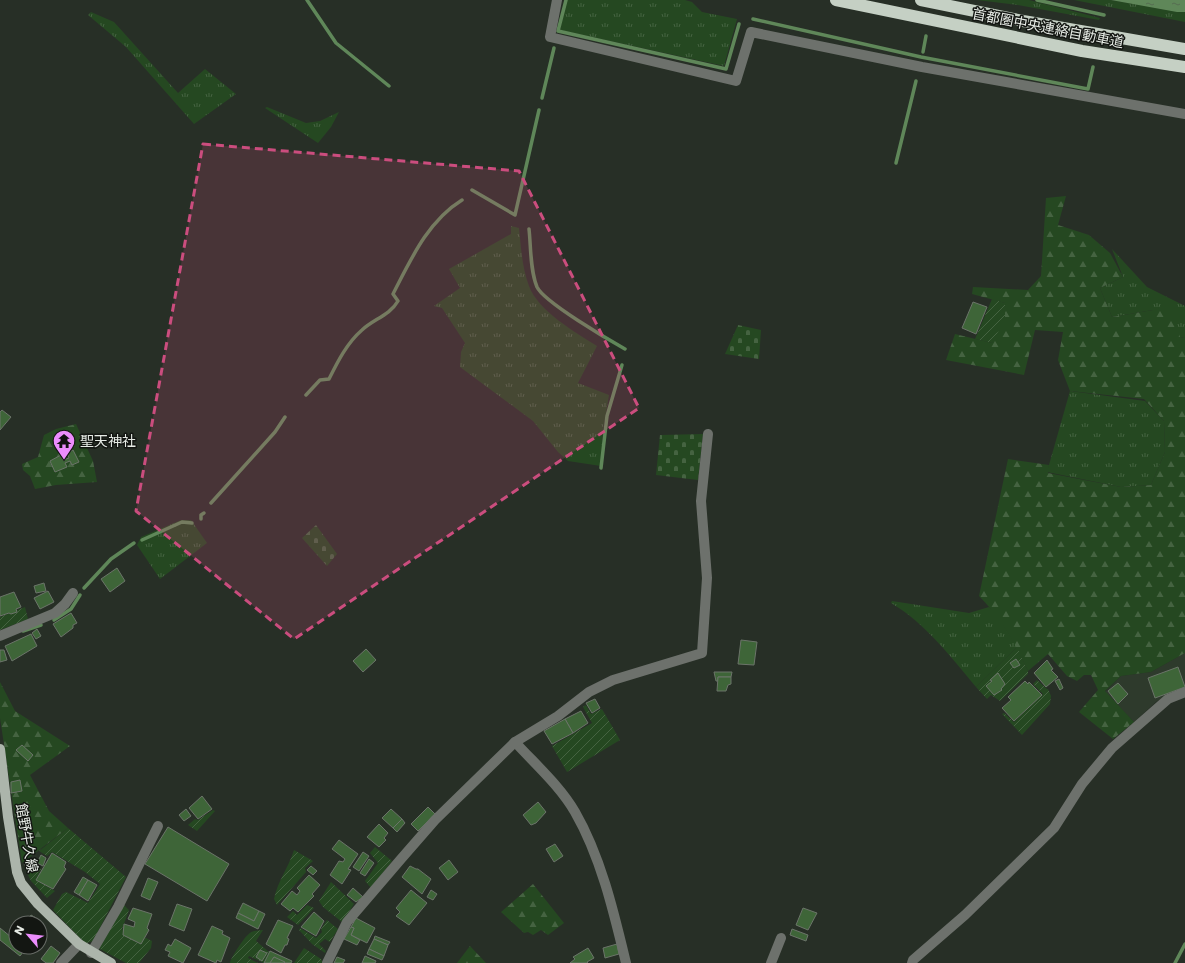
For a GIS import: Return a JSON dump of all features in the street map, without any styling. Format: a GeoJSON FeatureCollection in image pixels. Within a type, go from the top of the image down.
{"type":"FeatureCollection","features":[{"type":"Feature","properties":{"kind":"highway","name":"首都圏中央連絡自動車道"},"geometry":{"type":"LineString","coordinates":[[836,0],[1082,51],[1185,67]]}},
{"type":"Feature","properties":{"kind":"highway","name":"首都圏中央連絡自動車道"},"geometry":{"type":"LineString","coordinates":[[921,0],[1023,21],[1185,49]]}},
{"type":"Feature","properties":{"kind":"main road","name":"館野牛久線"},"geometry":{"type":"LineString","coordinates":[[0,749],[17,872],[21,883],[30,895],[79,944],[91,953],[111,963]]}},
{"type":"Feature","properties":{"kind":"street"},"geometry":{"type":"LineString","coordinates":[[557,0],[550,37],[736,82],[751,32],[922,68],[1185,114]]}},
{"type":"Feature","properties":{"kind":"street"},"geometry":{"type":"LineString","coordinates":[[327,963],[347,922],[435,820],[515,742],[558,716],[589,692],[613,680],[702,653],[707,578],[701,501],[708,434]]}},
{"type":"Feature","properties":{"kind":"street"},"geometry":{"type":"LineString","coordinates":[[0,636],[55,613],[65,604],[73,593]]}},
{"type":"Feature","properties":{"kind":"street"},"geometry":{"type":"LineString","coordinates":[[912,963],[913,960],[965,915],[1054,828],[1082,784],[1112,748],[1168,699],[1185,692]]}},
{"type":"Feature","properties":{"kind":"street"},"geometry":{"type":"LineString","coordinates":[[515,742],[538,766],[575,812],[599,870],[618,930],[626,963]]}},
{"type":"Feature","properties":{"kind":"street"},"geometry":{"type":"LineString","coordinates":[[91,953],[118,907],[158,826]]}},
{"type":"Feature","properties":{"kind":"street"},"geometry":{"type":"LineString","coordinates":[[772,963],[781,938]]}},
{"type":"Feature","properties":{"kind":"street"},"geometry":{"type":"LineString","coordinates":[[61,963],[79,944]]}},
{"type":"Feature","properties":{"kind":"highlighted area"},"geometry":{"type":"Polygon","coordinates":[[[203,144],[519,171],[639,408],[294,639],[136,511],[203,144]]]}},
{"type":"Feature","properties":{"kind":"shaded area"},"geometry":{"type":"Polygon","coordinates":[[[1185,653],[1185,688],[1157,701],[1134,722],[1105,692],[1121,676],[1151,672],[1185,653]]]}},
{"type":"Feature","properties":{"kind":"green space"},"geometry":{"type":"Polygon","coordinates":[[[567,0],[685,0],[692,2],[702,12],[737,19],[724,66],[560,30],[567,0]]]}},
{"type":"Feature","properties":{"kind":"green space"},"geometry":{"type":"Polygon","coordinates":[[[977,0],[1029,0],[1100,18],[1099,20],[1018,5],[977,0]]]}},
{"type":"Feature","properties":{"kind":"green space"},"geometry":{"type":"Polygon","coordinates":[[[1074,0],[1111,0],[1185,12],[1185,22],[1074,0]]]}},
{"type":"Feature","properties":{"kind":"green space"},"geometry":{"type":"Polygon","coordinates":[[[91,12],[114,22],[178,93],[205,69],[236,94],[194,124],[126,47],[88,15],[91,12]]]}},
{"type":"Feature","properties":{"kind":"green space"},"geometry":{"type":"Polygon","coordinates":[[[267,107],[306,123],[320,121],[339,112],[331,127],[318,143],[265,108],[267,107]]]}},
{"type":"Feature","properties":{"kind":"green space"},"geometry":{"type":"Polygon","coordinates":[[[1066,196],[1058,225],[1089,235],[1110,253],[1123,277],[1100,288],[1112,317],[1153,310],[1174,310],[1180,337],[1185,338],[1185,653],[1151,672],[1121,676],[1105,691],[1134,722],[1113,739],[1079,712],[1098,690],[1091,675],[1084,675],[1077,681],[1067,676],[1048,654],[1028,671],[1007,631],[987,604],[979,596],[1008,459],[1049,465],[1048,473],[1121,487],[1151,485],[1165,452],[1164,421],[1144,399],[1070,391],[1058,360],[1063,332],[1035,330],[1024,375],[946,360],[955,334],[992,343],[1005,303],[972,294],[973,287],[1028,290],[1041,276],[1046,198],[1066,196]]]}},
{"type":"Feature","properties":{"kind":"green space"},"geometry":{"type":"Polygon","coordinates":[[[511,226],[519,228],[525,272],[529,286],[540,304],[558,320],[597,346],[578,383],[609,395],[603,430],[601,466],[568,461],[558,452],[533,421],[460,367],[461,352],[465,343],[442,308],[434,306],[460,288],[449,269],[511,234],[511,226]]]}},
{"type":"Feature","properties":{"kind":"green space"},"geometry":{"type":"Polygon","coordinates":[[[1112,249],[1147,287],[1185,306],[1185,338],[1180,337],[1153,310],[1112,317],[1100,288],[1123,277],[1112,249]]]}},
{"type":"Feature","properties":{"kind":"green space"},"geometry":{"type":"Polygon","coordinates":[[[992,299],[1005,303],[1005,319],[992,343],[975,339],[992,299]]]}},
{"type":"Feature","properties":{"kind":"green space"},"geometry":{"type":"Polygon","coordinates":[[[738,325],[761,330],[759,359],[725,354],[738,325]]]}},
{"type":"Feature","properties":{"kind":"green space"},"geometry":{"type":"Polygon","coordinates":[[[1070,391],[1145,401],[1164,421],[1165,452],[1151,485],[1121,487],[1047,472],[1070,391]]]}},
{"type":"Feature","properties":{"kind":"green space"},"geometry":{"type":"Polygon","coordinates":[[[76,424],[93,461],[97,482],[56,485],[35,489],[30,476],[23,470],[22,464],[38,457],[44,435],[56,429],[76,424]]]}},
{"type":"Feature","properties":{"kind":"green space"},"geometry":{"type":"Polygon","coordinates":[[[703,434],[698,480],[656,475],[660,435],[703,434]]]}},
{"type":"Feature","properties":{"kind":"green space"},"geometry":{"type":"Polygon","coordinates":[[[181,520],[191,520],[207,543],[160,579],[137,545],[141,537],[181,520]]]}},
{"type":"Feature","properties":{"kind":"green space"},"geometry":{"type":"Polygon","coordinates":[[[316,525],[337,554],[327,566],[302,538],[316,525]]]}},
{"type":"Feature","properties":{"kind":"green space"},"geometry":{"type":"Polygon","coordinates":[[[892,601],[969,613],[989,607],[996,613],[1017,647],[976,687],[937,641],[915,620],[891,603],[892,601]]]}},
{"type":"Feature","properties":{"kind":"green space"},"geometry":{"type":"Polygon","coordinates":[[[25,607],[28,619],[0,630],[0,617],[25,607]]]}},
{"type":"Feature","properties":{"kind":"green space"},"geometry":{"type":"Polygon","coordinates":[[[1017,647],[1028,674],[1000,701],[991,695],[987,699],[976,687],[1017,647]]]}},
{"type":"Feature","properties":{"kind":"green space"},"geometry":{"type":"Polygon","coordinates":[[[1037,680],[1048,689],[1051,696],[1050,704],[1022,735],[1002,714],[1004,713],[1014,722],[1043,694],[1033,684],[1037,680]]]}},
{"type":"Feature","properties":{"kind":"green space"},"geometry":{"type":"Polygon","coordinates":[[[0,682],[15,711],[70,746],[30,775],[49,811],[68,828],[22,863],[0,718],[0,682]]]}},
{"type":"Feature","properties":{"kind":"green space"},"geometry":{"type":"Polygon","coordinates":[[[586,705],[591,714],[602,709],[620,740],[567,772],[552,746],[592,723],[583,707],[586,705]]]}},
{"type":"Feature","properties":{"kind":"green space"},"geometry":{"type":"Polygon","coordinates":[[[213,810],[215,811],[197,831],[188,825],[195,819],[198,820],[213,810]]]}},
{"type":"Feature","properties":{"kind":"green space"},"geometry":{"type":"Polygon","coordinates":[[[68,828],[126,877],[93,941],[87,943],[83,941],[53,910],[62,894],[66,892],[88,903],[100,884],[85,872],[52,852],[47,856],[39,851],[68,828]]]}},
{"type":"Feature","properties":{"kind":"green space"},"geometry":{"type":"Polygon","coordinates":[[[375,847],[392,861],[371,888],[365,881],[378,863],[370,853],[375,847]]]}},
{"type":"Feature","properties":{"kind":"green space"},"geometry":{"type":"Polygon","coordinates":[[[294,850],[313,861],[305,868],[306,872],[277,905],[274,899],[276,892],[294,850]]]}},
{"type":"Feature","properties":{"kind":"green space"},"geometry":{"type":"Polygon","coordinates":[[[37,866],[41,869],[36,880],[55,891],[47,898],[31,881],[24,867],[29,871],[37,866]]]}},
{"type":"Feature","properties":{"kind":"green space"},"geometry":{"type":"Polygon","coordinates":[[[331,882],[354,904],[342,922],[323,907],[319,901],[331,882]]]}},
{"type":"Feature","properties":{"kind":"green space"},"geometry":{"type":"Polygon","coordinates":[[[533,884],[564,923],[548,935],[541,930],[533,935],[528,932],[524,933],[501,912],[533,884]]]}},
{"type":"Feature","properties":{"kind":"green space"},"geometry":{"type":"Polygon","coordinates":[[[124,905],[129,910],[122,929],[124,930],[123,935],[141,944],[144,937],[152,941],[151,948],[139,963],[126,963],[98,948],[124,905]]]}},
{"type":"Feature","properties":{"kind":"green space"},"geometry":{"type":"Polygon","coordinates":[[[307,905],[314,908],[298,925],[287,917],[293,911],[297,915],[307,905]]]}},
{"type":"Feature","properties":{"kind":"green space"},"geometry":{"type":"Polygon","coordinates":[[[327,920],[338,929],[330,942],[325,939],[319,944],[326,951],[325,953],[312,944],[299,930],[300,928],[316,938],[322,932],[321,929],[327,920]]]}},
{"type":"Feature","properties":{"kind":"green space"},"geometry":{"type":"Polygon","coordinates":[[[263,930],[256,941],[269,952],[264,963],[249,956],[248,958],[258,963],[230,963],[235,952],[248,935],[253,931],[263,930]]]}},
{"type":"Feature","properties":{"kind":"green space"},"geometry":{"type":"Polygon","coordinates":[[[470,946],[486,963],[457,963],[470,946]]]}},
{"type":"Feature","properties":{"kind":"green space"},"geometry":{"type":"Polygon","coordinates":[[[304,948],[321,959],[323,963],[294,963],[304,948]]]}},
{"type":"Feature","properties":{"kind":"water"},"geometry":{"type":"Polygon","coordinates":[[[1111,0],[1185,0],[1185,12],[1177,12],[1111,0]]]}},
{"type":"Feature","properties":{"kind":"building"},"geometry":{"type":"Polygon","coordinates":[[[973,302],[987,307],[976,334],[962,328],[973,302]]]}},
{"type":"Feature","properties":{"kind":"building"},"geometry":{"type":"Polygon","coordinates":[[[2,410],[11,417],[0,430],[0,412],[2,410]]]}},
{"type":"Feature","properties":{"kind":"building","name":"聖天神社"},"geometry":{"type":"Polygon","coordinates":[[[73,450],[79,462],[72,465],[70,461],[65,463],[67,467],[55,472],[50,461],[61,455],[63,460],[69,458],[67,453],[73,450]]]}},
{"type":"Feature","properties":{"kind":"building"},"geometry":{"type":"Polygon","coordinates":[[[117,568],[125,581],[110,592],[101,579],[117,568]]]}},
{"type":"Feature","properties":{"kind":"building"},"geometry":{"type":"Polygon","coordinates":[[[44,583],[46,591],[36,593],[34,586],[44,583]]]}},
{"type":"Feature","properties":{"kind":"building"},"geometry":{"type":"Polygon","coordinates":[[[48,591],[54,602],[40,609],[34,598],[48,591]]]}},
{"type":"Feature","properties":{"kind":"building"},"geometry":{"type":"Polygon","coordinates":[[[14,592],[21,607],[16,609],[17,612],[0,616],[0,597],[14,592]]]}},
{"type":"Feature","properties":{"kind":"building"},"geometry":{"type":"Polygon","coordinates":[[[71,613],[77,623],[61,637],[53,624],[71,613]]]}},
{"type":"Feature","properties":{"kind":"building"},"geometry":{"type":"Polygon","coordinates":[[[37,629],[41,636],[36,639],[32,633],[37,629]]]}},
{"type":"Feature","properties":{"kind":"building"},"geometry":{"type":"Polygon","coordinates":[[[31,634],[37,646],[12,661],[5,646],[31,634]]]}},
{"type":"Feature","properties":{"kind":"building"},"geometry":{"type":"Polygon","coordinates":[[[741,640],[757,642],[754,665],[738,664],[741,640]]]}},
{"type":"Feature","properties":{"kind":"building"},"geometry":{"type":"Polygon","coordinates":[[[366,649],[376,660],[363,672],[353,661],[366,649]]]}},
{"type":"Feature","properties":{"kind":"building"},"geometry":{"type":"Polygon","coordinates":[[[0,650],[4,650],[7,660],[0,662],[0,650]]]}},
{"type":"Feature","properties":{"kind":"building"},"geometry":{"type":"Polygon","coordinates":[[[1016,659],[1020,665],[1014,668],[1010,663],[1016,659]]]}},
{"type":"Feature","properties":{"kind":"building"},"geometry":{"type":"Polygon","coordinates":[[[1047,660],[1053,669],[1051,670],[1058,677],[1046,687],[1034,673],[1047,660]]]}},
{"type":"Feature","properties":{"kind":"building"},"geometry":{"type":"Polygon","coordinates":[[[1178,667],[1185,687],[1155,698],[1148,678],[1178,667]]]}},
{"type":"Feature","properties":{"kind":"building"},"geometry":{"type":"Polygon","coordinates":[[[714,672],[732,672],[731,677],[718,677],[718,681],[716,681],[714,672]]]}},
{"type":"Feature","properties":{"kind":"building"},"geometry":{"type":"Polygon","coordinates":[[[998,673],[1005,684],[1001,689],[1002,690],[994,695],[986,686],[998,673]]]}},
{"type":"Feature","properties":{"kind":"building"},"geometry":{"type":"Polygon","coordinates":[[[718,677],[731,677],[731,684],[728,685],[726,691],[717,691],[718,677]]]}},
{"type":"Feature","properties":{"kind":"building"},"geometry":{"type":"Polygon","coordinates":[[[1059,679],[1063,688],[1060,690],[1055,681],[1059,679]]]}},
{"type":"Feature","properties":{"kind":"building"},"geometry":{"type":"Polygon","coordinates":[[[1025,681],[1028,684],[1029,682],[1042,695],[1014,721],[1002,708],[1011,700],[1008,697],[1025,681]]]}},
{"type":"Feature","properties":{"kind":"building"},"geometry":{"type":"Polygon","coordinates":[[[1118,683],[1128,694],[1118,704],[1108,691],[1118,683]]]}},
{"type":"Feature","properties":{"kind":"building"},"geometry":{"type":"Polygon","coordinates":[[[595,699],[600,708],[592,713],[586,703],[595,699]]]}},
{"type":"Feature","properties":{"kind":"building"},"geometry":{"type":"Polygon","coordinates":[[[581,711],[588,723],[573,733],[565,719],[581,711]]]}},
{"type":"Feature","properties":{"kind":"building"},"geometry":{"type":"Polygon","coordinates":[[[565,719],[573,733],[552,744],[544,731],[565,719]]]}},
{"type":"Feature","properties":{"kind":"building"},"geometry":{"type":"Polygon","coordinates":[[[22,745],[33,755],[28,761],[16,750],[22,745]]]}},
{"type":"Feature","properties":{"kind":"building"},"geometry":{"type":"Polygon","coordinates":[[[20,780],[22,791],[11,793],[11,782],[20,780]]]}},
{"type":"Feature","properties":{"kind":"building"},"geometry":{"type":"Polygon","coordinates":[[[202,796],[212,809],[198,819],[189,808],[202,796]]]}},
{"type":"Feature","properties":{"kind":"building"},"geometry":{"type":"Polygon","coordinates":[[[538,802],[546,812],[536,823],[531,825],[523,815],[538,802]]]}},
{"type":"Feature","properties":{"kind":"building"},"geometry":{"type":"Polygon","coordinates":[[[428,807],[435,814],[418,831],[411,824],[428,807]]]}},
{"type":"Feature","properties":{"kind":"building"},"geometry":{"type":"Polygon","coordinates":[[[186,809],[191,816],[184,821],[179,815],[186,809]]]}},
{"type":"Feature","properties":{"kind":"building"},"geometry":{"type":"Polygon","coordinates":[[[391,809],[402,819],[393,828],[382,818],[391,809]]]}},
{"type":"Feature","properties":{"kind":"building"},"geometry":{"type":"Polygon","coordinates":[[[402,819],[405,823],[397,832],[393,828],[402,819]]]}},
{"type":"Feature","properties":{"kind":"building"},"geometry":{"type":"Polygon","coordinates":[[[379,824],[388,833],[384,838],[386,840],[379,847],[367,837],[379,824]]]}},
{"type":"Feature","properties":{"kind":"building"},"geometry":{"type":"Polygon","coordinates":[[[168,827],[229,864],[207,901],[145,864],[168,827]]]}},
{"type":"Feature","properties":{"kind":"building"},"geometry":{"type":"Polygon","coordinates":[[[339,840],[358,854],[348,869],[351,870],[342,884],[330,875],[339,861],[343,862],[345,859],[332,849],[339,840]]]}},
{"type":"Feature","properties":{"kind":"building"},"geometry":{"type":"Polygon","coordinates":[[[555,844],[563,856],[554,862],[546,849],[555,844]]]}},
{"type":"Feature","properties":{"kind":"building"},"geometry":{"type":"Polygon","coordinates":[[[363,852],[369,856],[359,871],[353,867],[363,852]]]}},
{"type":"Feature","properties":{"kind":"building"},"geometry":{"type":"Polygon","coordinates":[[[52,853],[66,862],[64,867],[66,869],[53,889],[36,880],[52,853]]]}},
{"type":"Feature","properties":{"kind":"building"},"geometry":{"type":"Polygon","coordinates":[[[41,855],[46,858],[43,866],[37,863],[41,855]]]}},
{"type":"Feature","properties":{"kind":"building"},"geometry":{"type":"Polygon","coordinates":[[[31,858],[36,864],[28,869],[24,864],[31,858]]]}},
{"type":"Feature","properties":{"kind":"building"},"geometry":{"type":"Polygon","coordinates":[[[369,859],[374,863],[365,876],[360,873],[369,859]]]}},
{"type":"Feature","properties":{"kind":"building"},"geometry":{"type":"Polygon","coordinates":[[[449,860],[458,872],[448,880],[439,868],[449,860]]]}},
{"type":"Feature","properties":{"kind":"building"},"geometry":{"type":"Polygon","coordinates":[[[311,866],[317,871],[313,875],[307,870],[311,866]]]}},
{"type":"Feature","properties":{"kind":"building"},"geometry":{"type":"Polygon","coordinates":[[[410,866],[418,869],[431,879],[422,894],[402,877],[410,866]]]}},
{"type":"Feature","properties":{"kind":"building"},"geometry":{"type":"Polygon","coordinates":[[[309,875],[320,885],[312,894],[314,896],[298,912],[293,908],[290,911],[281,904],[292,891],[297,895],[300,891],[297,888],[309,875]]]}},
{"type":"Feature","properties":{"kind":"building"},"geometry":{"type":"Polygon","coordinates":[[[83,877],[88,880],[79,895],[74,892],[83,877]]]}},
{"type":"Feature","properties":{"kind":"building"},"geometry":{"type":"Polygon","coordinates":[[[148,878],[158,882],[150,900],[141,896],[148,878]]]}},
{"type":"Feature","properties":{"kind":"building"},"geometry":{"type":"Polygon","coordinates":[[[88,880],[97,885],[88,901],[79,895],[88,880]]]}},
{"type":"Feature","properties":{"kind":"building"},"geometry":{"type":"Polygon","coordinates":[[[353,888],[363,897],[356,902],[347,895],[353,888]]]}},
{"type":"Feature","properties":{"kind":"building"},"geometry":{"type":"Polygon","coordinates":[[[411,890],[427,903],[409,925],[396,916],[400,912],[396,908],[411,890]]]}},
{"type":"Feature","properties":{"kind":"building"},"geometry":{"type":"Polygon","coordinates":[[[431,890],[437,894],[433,900],[427,897],[431,890]]]}},
{"type":"Feature","properties":{"kind":"building"},"geometry":{"type":"Polygon","coordinates":[[[243,903],[259,911],[254,921],[238,913],[243,903]]]}},
{"type":"Feature","properties":{"kind":"building"},"geometry":{"type":"Polygon","coordinates":[[[177,904],[192,909],[184,931],[169,925],[177,904]]]}},
{"type":"Feature","properties":{"kind":"building"},"geometry":{"type":"Polygon","coordinates":[[[133,908],[152,914],[147,928],[149,930],[141,944],[123,935],[124,924],[134,927],[135,922],[128,919],[133,908]]]}},
{"type":"Feature","properties":{"kind":"building"},"geometry":{"type":"Polygon","coordinates":[[[803,908],[817,913],[808,930],[796,925],[803,908]]]}},
{"type":"Feature","properties":{"kind":"building"},"geometry":{"type":"Polygon","coordinates":[[[259,911],[265,914],[258,929],[236,918],[238,913],[254,921],[259,911]]]}},
{"type":"Feature","properties":{"kind":"building"},"geometry":{"type":"Polygon","coordinates":[[[314,912],[324,921],[316,936],[301,927],[314,912]]]}},
{"type":"Feature","properties":{"kind":"building"},"geometry":{"type":"Polygon","coordinates":[[[356,918],[375,928],[367,943],[351,935],[354,928],[351,927],[356,918]]]}},
{"type":"Feature","properties":{"kind":"building"},"geometry":{"type":"Polygon","coordinates":[[[278,920],[293,926],[287,938],[289,939],[287,945],[285,945],[281,953],[266,944],[278,920]]]}},
{"type":"Feature","properties":{"kind":"building"},"geometry":{"type":"Polygon","coordinates":[[[212,926],[223,931],[222,934],[230,938],[221,962],[217,960],[216,963],[198,955],[212,926]]]}},
{"type":"Feature","properties":{"kind":"building"},"geometry":{"type":"Polygon","coordinates":[[[351,927],[354,928],[351,935],[360,940],[357,945],[344,939],[351,927]]]}},
{"type":"Feature","properties":{"kind":"building"},"geometry":{"type":"Polygon","coordinates":[[[0,928],[8,935],[8,946],[0,940],[0,928]]]}},
{"type":"Feature","properties":{"kind":"building"},"geometry":{"type":"Polygon","coordinates":[[[792,929],[808,935],[806,941],[790,935],[792,929]]]}},
{"type":"Feature","properties":{"kind":"building"},"geometry":{"type":"Polygon","coordinates":[[[375,936],[390,942],[388,945],[374,939],[375,936]]]}},
{"type":"Feature","properties":{"kind":"building"},"geometry":{"type":"Polygon","coordinates":[[[175,939],[191,948],[183,963],[168,956],[170,952],[165,950],[168,944],[171,946],[175,939]]]}},
{"type":"Feature","properties":{"kind":"building"},"geometry":{"type":"Polygon","coordinates":[[[374,939],[388,945],[384,956],[369,949],[374,939]]]}},
{"type":"Feature","properties":{"kind":"building"},"geometry":{"type":"Polygon","coordinates":[[[617,944],[619,954],[605,958],[603,948],[617,944]]]}},
{"type":"Feature","properties":{"kind":"building"},"geometry":{"type":"Polygon","coordinates":[[[51,946],[60,953],[53,963],[46,963],[41,959],[44,955],[48,955],[48,950],[51,946]]]}},
{"type":"Feature","properties":{"kind":"building"},"geometry":{"type":"Polygon","coordinates":[[[588,948],[594,958],[587,962],[588,963],[570,963],[575,959],[573,957],[588,948]]]}},
{"type":"Feature","properties":{"kind":"building"},"geometry":{"type":"Polygon","coordinates":[[[369,949],[384,956],[382,960],[367,954],[369,949]]]}},
{"type":"Feature","properties":{"kind":"building"},"geometry":{"type":"Polygon","coordinates":[[[260,950],[267,953],[262,961],[256,957],[260,950]]]}},
{"type":"Feature","properties":{"kind":"building"},"geometry":{"type":"Polygon","coordinates":[[[270,951],[292,961],[291,963],[284,963],[274,957],[270,963],[264,963],[270,951]]]}},
{"type":"Feature","properties":{"kind":"building"},"geometry":{"type":"Polygon","coordinates":[[[365,956],[376,961],[375,963],[362,963],[365,956]]]}},
{"type":"Feature","properties":{"kind":"building"},"geometry":{"type":"Polygon","coordinates":[[[274,957],[285,962],[270,963],[274,957]]]}},
{"type":"Feature","properties":{"kind":"building"},"geometry":{"type":"Polygon","coordinates":[[[337,957],[345,960],[343,963],[334,963],[337,957]]]}},
{"type":"Feature","properties":{"kind":"waterway"},"geometry":{"type":"LineString","coordinates":[[307,0],[336,43],[389,86]]}},
{"type":"Feature","properties":{"kind":"waterway"},"geometry":{"type":"LineString","coordinates":[[566,0],[558,31],[726,69],[739,24]]}},
{"type":"Feature","properties":{"kind":"waterway"},"geometry":{"type":"LineString","coordinates":[[1037,0],[1104,15]]}},
{"type":"Feature","properties":{"kind":"waterway"},"geometry":{"type":"LineString","coordinates":[[753,19],[921,57],[1088,89],[1093,67]]}},
{"type":"Feature","properties":{"kind":"waterway"},"geometry":{"type":"LineString","coordinates":[[923,52],[926,36]]}},
{"type":"Feature","properties":{"kind":"waterway"},"geometry":{"type":"LineString","coordinates":[[542,98],[554,48]]}},
{"type":"Feature","properties":{"kind":"waterway"},"geometry":{"type":"LineString","coordinates":[[896,163],[916,81]]}},
{"type":"Feature","properties":{"kind":"waterway"},"geometry":{"type":"LineString","coordinates":[[472,190],[515,215],[539,110]]}},
{"type":"Feature","properties":{"kind":"waterway"},"geometry":{"type":"LineString","coordinates":[[306,395],[320,380],[329,379],[343,353],[357,335],[395,306],[398,301],[393,294],[414,254],[439,219],[462,200]]}},
{"type":"Feature","properties":{"kind":"waterway"},"geometry":{"type":"LineString","coordinates":[[529,229],[533,273],[537,287],[542,294],[564,311],[605,338],[625,349]]}},
{"type":"Feature","properties":{"kind":"waterway"},"geometry":{"type":"LineString","coordinates":[[601,468],[607,416],[622,365]]}},
{"type":"Feature","properties":{"kind":"waterway"},"geometry":{"type":"LineString","coordinates":[[211,503],[275,432],[285,417]]}},
{"type":"Feature","properties":{"kind":"waterway"},"geometry":{"type":"LineString","coordinates":[[201,519],[201,515],[204,513]]}},
{"type":"Feature","properties":{"kind":"waterway"},"geometry":{"type":"LineString","coordinates":[[142,540],[182,522],[192,523]]}},
{"type":"Feature","properties":{"kind":"waterway"},"geometry":{"type":"LineString","coordinates":[[84,588],[111,559],[134,543]]}},
{"type":"Feature","properties":{"kind":"waterway"},"geometry":{"type":"LineString","coordinates":[[54,620],[71,609],[80,595]]}},
{"type":"Feature","properties":{"kind":"waterway"},"geometry":{"type":"LineString","coordinates":[[23,631],[41,625]]}},
{"type":"Feature","properties":{"kind":"waterway"},"geometry":{"type":"LineString","coordinates":[[1175,963],[1185,944]]}},
{"type":"Feature","properties":{"kind":"place","name":"聖天神社"},"geometry":{"type":"Point","coordinates":[64,460]}}]}
